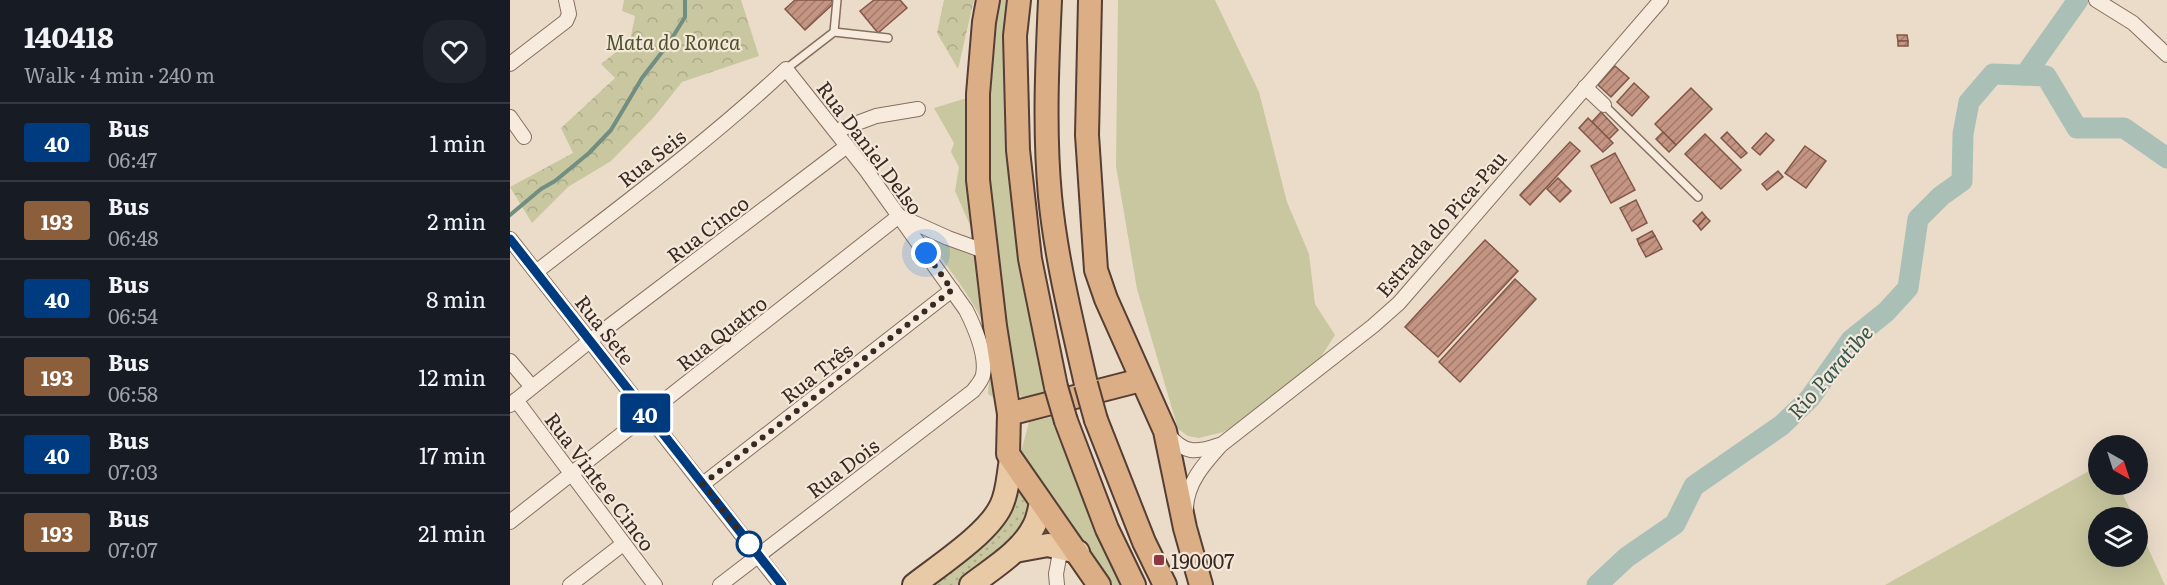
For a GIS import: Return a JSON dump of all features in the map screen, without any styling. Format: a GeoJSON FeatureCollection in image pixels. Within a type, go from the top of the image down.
{"type":"FeatureCollection","features":[{"type":"Feature","properties":{"kind":"highway"},"geometry":{"type":"LineString","coordinates":[[988,0],[984,22],[977,135],[981,217],[1000,368],[1009,414],[1007,447],[1011,460],[1041,503],[1069,550],[1099,585]]}},
{"type":"Feature","properties":{"kind":"highway"},"geometry":{"type":"LineString","coordinates":[[1019,0],[1015,36],[1018,150],[1030,259],[1056,387],[1066,421],[1107,529],[1134,585]]}},
{"type":"Feature","properties":{"kind":"highway"},"geometry":{"type":"LineString","coordinates":[[1050,0],[1047,127],[1050,196],[1057,245],[1095,420],[1144,542],[1165,585]]}},
{"type":"Feature","properties":{"kind":"highway"},"geometry":{"type":"LineString","coordinates":[[1090,0],[1087,135],[1096,270],[1106,299],[1165,431],[1185,528],[1201,585]]}},
{"type":"Feature","properties":{"kind":"highway"},"geometry":{"type":"LineString","coordinates":[[1009,414],[1141,380]]}},
{"type":"Feature","properties":{"kind":"main road"},"geometry":{"type":"LineString","coordinates":[[914,585],[996,516],[1005,497],[1011,460]]}},
{"type":"Feature","properties":{"kind":"main road"},"geometry":{"type":"LineString","coordinates":[[971,585],[1015,551],[1036,524],[1041,503]]}},
{"type":"Feature","properties":{"kind":"main road"},"geometry":{"type":"LineString","coordinates":[[1015,551],[1048,545],[1069,550]]}},
{"type":"Feature","properties":{"kind":"street"},"geometry":{"type":"LineString","coordinates":[[510,64],[566,21],[569,14],[566,0]]}},
{"type":"Feature","properties":{"kind":"street","name":"Estrada do Pica-Pau"},"geometry":{"type":"LineString","coordinates":[[1185,528],[1186,494],[1204,465],[1221,445],[1399,303],[1661,0]]}},
{"type":"Feature","properties":{"kind":"street"},"geometry":{"type":"LineString","coordinates":[[2096,0],[2133,23],[2167,55]]}},
{"type":"Feature","properties":{"kind":"street","name":"Rua Daniel Delso"},"geometry":{"type":"LineString","coordinates":[[786,69],[836,131],[952,290],[975,328],[983,364],[983,376]]}},
{"type":"Feature","properties":{"kind":"street","name":"Rua Seis"},"geometry":{"type":"LineString","coordinates":[[536,272],[702,142],[750,103],[786,69]]}},
{"type":"Feature","properties":{"kind":"street"},"geometry":{"type":"LineString","coordinates":[[1585,87],[1604,105]]}},
{"type":"Feature","properties":{"kind":"street"},"geometry":{"type":"LineString","coordinates":[[836,131],[876,116],[918,109]]}},
{"type":"Feature","properties":{"kind":"street"},"geometry":{"type":"LineString","coordinates":[[510,117],[524,137]]}},
{"type":"Feature","properties":{"kind":"street","name":"Rua Cinco"},"geometry":{"type":"LineString","coordinates":[[513,403],[591,340],[847,146]]}},
{"type":"Feature","properties":{"kind":"street"},"geometry":{"type":"LineString","coordinates":[[899,216],[948,238],[987,252]]}},
{"type":"Feature","properties":{"kind":"street","name":"Rua Quatro"},"geometry":{"type":"LineString","coordinates":[[510,522],[899,216]]}},
{"type":"Feature","properties":{"kind":"street","name":"Rua Sete"},"geometry":{"type":"LineString","coordinates":[[510,239],[782,585]]}},
{"type":"Feature","properties":{"kind":"street","name":"Rua Três"},"geometry":{"type":"LineString","coordinates":[[703,484],[952,290]]}},
{"type":"Feature","properties":{"kind":"street"},"geometry":{"type":"LineString","coordinates":[[510,361],[532,387]]}},
{"type":"Feature","properties":{"kind":"street","name":"Rua Dois"},"geometry":{"type":"LineString","coordinates":[[720,585],[973,391],[983,376]]}},
{"type":"Feature","properties":{"kind":"street","name":"Rua Vinte e Cinco"},"geometry":{"type":"LineString","coordinates":[[513,403],[655,585]]}},
{"type":"Feature","properties":{"kind":"street","name":"Estrada do Pica-Pau"},"geometry":{"type":"LineString","coordinates":[[1165,431],[1176,444],[1191,450],[1202,451],[1221,445]]}},
{"type":"Feature","properties":{"kind":"street"},"geometry":{"type":"LineString","coordinates":[[570,585],[623,544]]}},
{"type":"Feature","properties":{"kind":"street"},"geometry":{"type":"LineString","coordinates":[[1057,585],[1056,574],[1069,550]]}},
{"type":"Feature","properties":{"kind":"lane"},"geometry":{"type":"LineString","coordinates":[[834,32],[837,0]]}},
{"type":"Feature","properties":{"kind":"lane"},"geometry":{"type":"LineString","coordinates":[[786,69],[834,32],[888,38]]}},
{"type":"Feature","properties":{"kind":"lane"},"geometry":{"type":"LineString","coordinates":[[1604,105],[1698,197]]}},
{"type":"Feature","properties":{"kind":"green space","name":"Mata do Ronca"},"geometry":{"type":"Polygon","coordinates":[[[624,0],[741,0],[759,56],[682,82],[654,117],[611,161],[568,187],[532,223],[510,187],[573,153],[561,128],[615,78],[601,64],[630,41],[635,16],[622,11],[624,0]]]}},
{"type":"Feature","properties":{"kind":"green space"},"geometry":{"type":"Polygon","coordinates":[[[944,0],[974,0],[958,69],[937,33],[944,0]]]}},
{"type":"Feature","properties":{"kind":"green space"},"geometry":{"type":"Polygon","coordinates":[[[994,0],[1012,0],[1010,76],[1018,257],[1040,351],[1048,398],[1024,399],[1013,388],[1007,374],[983,106],[994,0]]]}},
{"type":"Feature","properties":{"kind":"green space"},"geometry":{"type":"Polygon","coordinates":[[[1118,0],[1215,0],[1259,92],[1287,202],[1309,254],[1315,304],[1335,335],[1319,360],[1244,420],[1223,432],[1199,438],[1188,436],[1178,429],[1137,289],[1116,166],[1118,0]]]}},
{"type":"Feature","properties":{"kind":"green space"},"geometry":{"type":"Polygon","coordinates":[[[967,98],[973,232],[955,191],[959,167],[951,152],[954,143],[934,108],[967,98]]]}},
{"type":"Feature","properties":{"kind":"green space"},"geometry":{"type":"Polygon","coordinates":[[[933,238],[981,255],[993,321],[1023,419],[1014,447],[1000,402],[988,394],[991,347],[988,335],[975,307],[930,243],[933,238]]]}},
{"type":"Feature","properties":{"kind":"green space"},"geometry":{"type":"Polygon","coordinates":[[[1057,416],[1097,533],[1122,585],[1102,585],[1019,459],[1029,422],[1057,416]]]}},
{"type":"Feature","properties":{"kind":"green space"},"geometry":{"type":"Polygon","coordinates":[[[2088,472],[2088,495],[2123,495],[2129,507],[2088,507],[2088,567],[2148,567],[2148,548],[2165,585],[1885,585],[2088,472]]]}},
{"type":"Feature","properties":{"kind":"green space"},"geometry":{"type":"Polygon","coordinates":[[[1016,481],[1062,539],[966,585],[918,585],[1016,481]]]}},
{"type":"Feature","properties":{"kind":"building"},"geometry":{"type":"Polygon","coordinates":[[[795,0],[831,0],[834,3],[805,30],[785,9],[795,0]]]}},
{"type":"Feature","properties":{"kind":"building"},"geometry":{"type":"Polygon","coordinates":[[[874,0],[900,0],[907,8],[878,33],[860,11],[874,0]]]}},
{"type":"Feature","properties":{"kind":"building"},"geometry":{"type":"Polygon","coordinates":[[[1897,35],[1907,35],[1908,41],[1898,41],[1897,35]]]}},
{"type":"Feature","properties":{"kind":"building"},"geometry":{"type":"Polygon","coordinates":[[[1898,41],[1908,41],[1908,46],[1898,46],[1898,41]]]}},
{"type":"Feature","properties":{"kind":"building"},"geometry":{"type":"Polygon","coordinates":[[[1615,66],[1629,78],[1611,97],[1598,85],[1615,66]]]}},
{"type":"Feature","properties":{"kind":"building"},"geometry":{"type":"Polygon","coordinates":[[[1634,83],[1649,97],[1632,116],[1617,102],[1634,83]]]}},
{"type":"Feature","properties":{"kind":"building"},"geometry":{"type":"Polygon","coordinates":[[[1691,88],[1712,109],[1676,145],[1655,124],[1691,88]]]}},
{"type":"Feature","properties":{"kind":"building"},"geometry":{"type":"Polygon","coordinates":[[[1601,112],[1618,130],[1609,139],[1592,122],[1601,112]]]}},
{"type":"Feature","properties":{"kind":"building"},"geometry":{"type":"Polygon","coordinates":[[[1588,118],[1613,143],[1603,152],[1579,128],[1588,118]]]}},
{"type":"Feature","properties":{"kind":"building"},"geometry":{"type":"Polygon","coordinates":[[[1663,132],[1676,145],[1669,152],[1656,139],[1663,132]]]}},
{"type":"Feature","properties":{"kind":"building"},"geometry":{"type":"Polygon","coordinates":[[[1727,132],[1747,153],[1741,158],[1721,138],[1727,132]]]}},
{"type":"Feature","properties":{"kind":"building"},"geometry":{"type":"Polygon","coordinates":[[[1766,133],[1774,140],[1760,155],[1752,148],[1766,133]]]}},
{"type":"Feature","properties":{"kind":"building"},"geometry":{"type":"Polygon","coordinates":[[[1705,134],[1741,170],[1721,189],[1685,154],[1705,134]]]}},
{"type":"Feature","properties":{"kind":"building"},"geometry":{"type":"Polygon","coordinates":[[[1570,142],[1580,151],[1530,205],[1520,195],[1570,142]]]}},
{"type":"Feature","properties":{"kind":"building"},"geometry":{"type":"Polygon","coordinates":[[[1805,146],[1826,161],[1806,188],[1785,173],[1805,146]]]}},
{"type":"Feature","properties":{"kind":"building"},"geometry":{"type":"Polygon","coordinates":[[[1615,153],[1635,190],[1611,203],[1591,166],[1615,153]]]}},
{"type":"Feature","properties":{"kind":"building"},"geometry":{"type":"Polygon","coordinates":[[[1778,171],[1783,177],[1767,190],[1762,184],[1778,171]]]}},
{"type":"Feature","properties":{"kind":"building"},"geometry":{"type":"Polygon","coordinates":[[[1558,178],[1571,191],[1560,202],[1547,189],[1558,178]]]}},
{"type":"Feature","properties":{"kind":"building"},"geometry":{"type":"Polygon","coordinates":[[[1636,200],[1647,223],[1632,231],[1620,208],[1636,200]]]}},
{"type":"Feature","properties":{"kind":"building"},"geometry":{"type":"Polygon","coordinates":[[[1702,212],[1706,217],[1698,226],[1693,221],[1702,212]]]}},
{"type":"Feature","properties":{"kind":"building"},"geometry":{"type":"Polygon","coordinates":[[[1706,217],[1710,221],[1701,230],[1698,226],[1706,217]]]}},
{"type":"Feature","properties":{"kind":"building"},"geometry":{"type":"Polygon","coordinates":[[[1652,231],[1655,236],[1639,244],[1637,239],[1652,231]]]}},
{"type":"Feature","properties":{"kind":"building"},"geometry":{"type":"Polygon","coordinates":[[[1655,236],[1662,249],[1646,257],[1639,244],[1655,236]]]}},
{"type":"Feature","properties":{"kind":"building"},"geometry":{"type":"Polygon","coordinates":[[[1485,240],[1518,271],[1438,357],[1405,327],[1485,240]]]}},
{"type":"Feature","properties":{"kind":"building"},"geometry":{"type":"Polygon","coordinates":[[[1515,279],[1536,299],[1460,382],[1439,362],[1515,279]]]}},
{"type":"Feature","properties":{"kind":"waterway"},"geometry":{"type":"LineString","coordinates":[[510,215],[589,153],[611,130],[642,78],[669,43],[685,17],[685,0]]}},
{"type":"Feature","properties":{"kind":"waterway"},"geometry":{"type":"LineString","coordinates":[[2025,75],[2078,0]]}},
{"type":"Feature","properties":{"kind":"waterway","name":"Rio Paratibe"},"geometry":{"type":"LineString","coordinates":[[1597,585],[1627,557],[1675,524],[1694,486],[1782,425],[1810,398],[1851,340],[1886,312],[1908,288],[1918,219],[1941,196],[1962,181],[1963,134],[1969,102],[1993,74],[2046,76],[2077,128],[2124,128],[2167,158]]}},
{"type":"Feature","properties":{"kind":"bus line","name":"40"},"geometry":{"type":"LineString","coordinates":[[510,239],[782,585]]}},
{"type":"Feature","properties":{"kind":"place","name":"190007"},"geometry":{"type":"Point","coordinates":[1159,560]}},
{"type":"Feature","properties":{"kind":"route"},"geometry":{"type":"LineString","coordinates":[[749,544],[703,484],[952,290],[926,253]]}}]}
